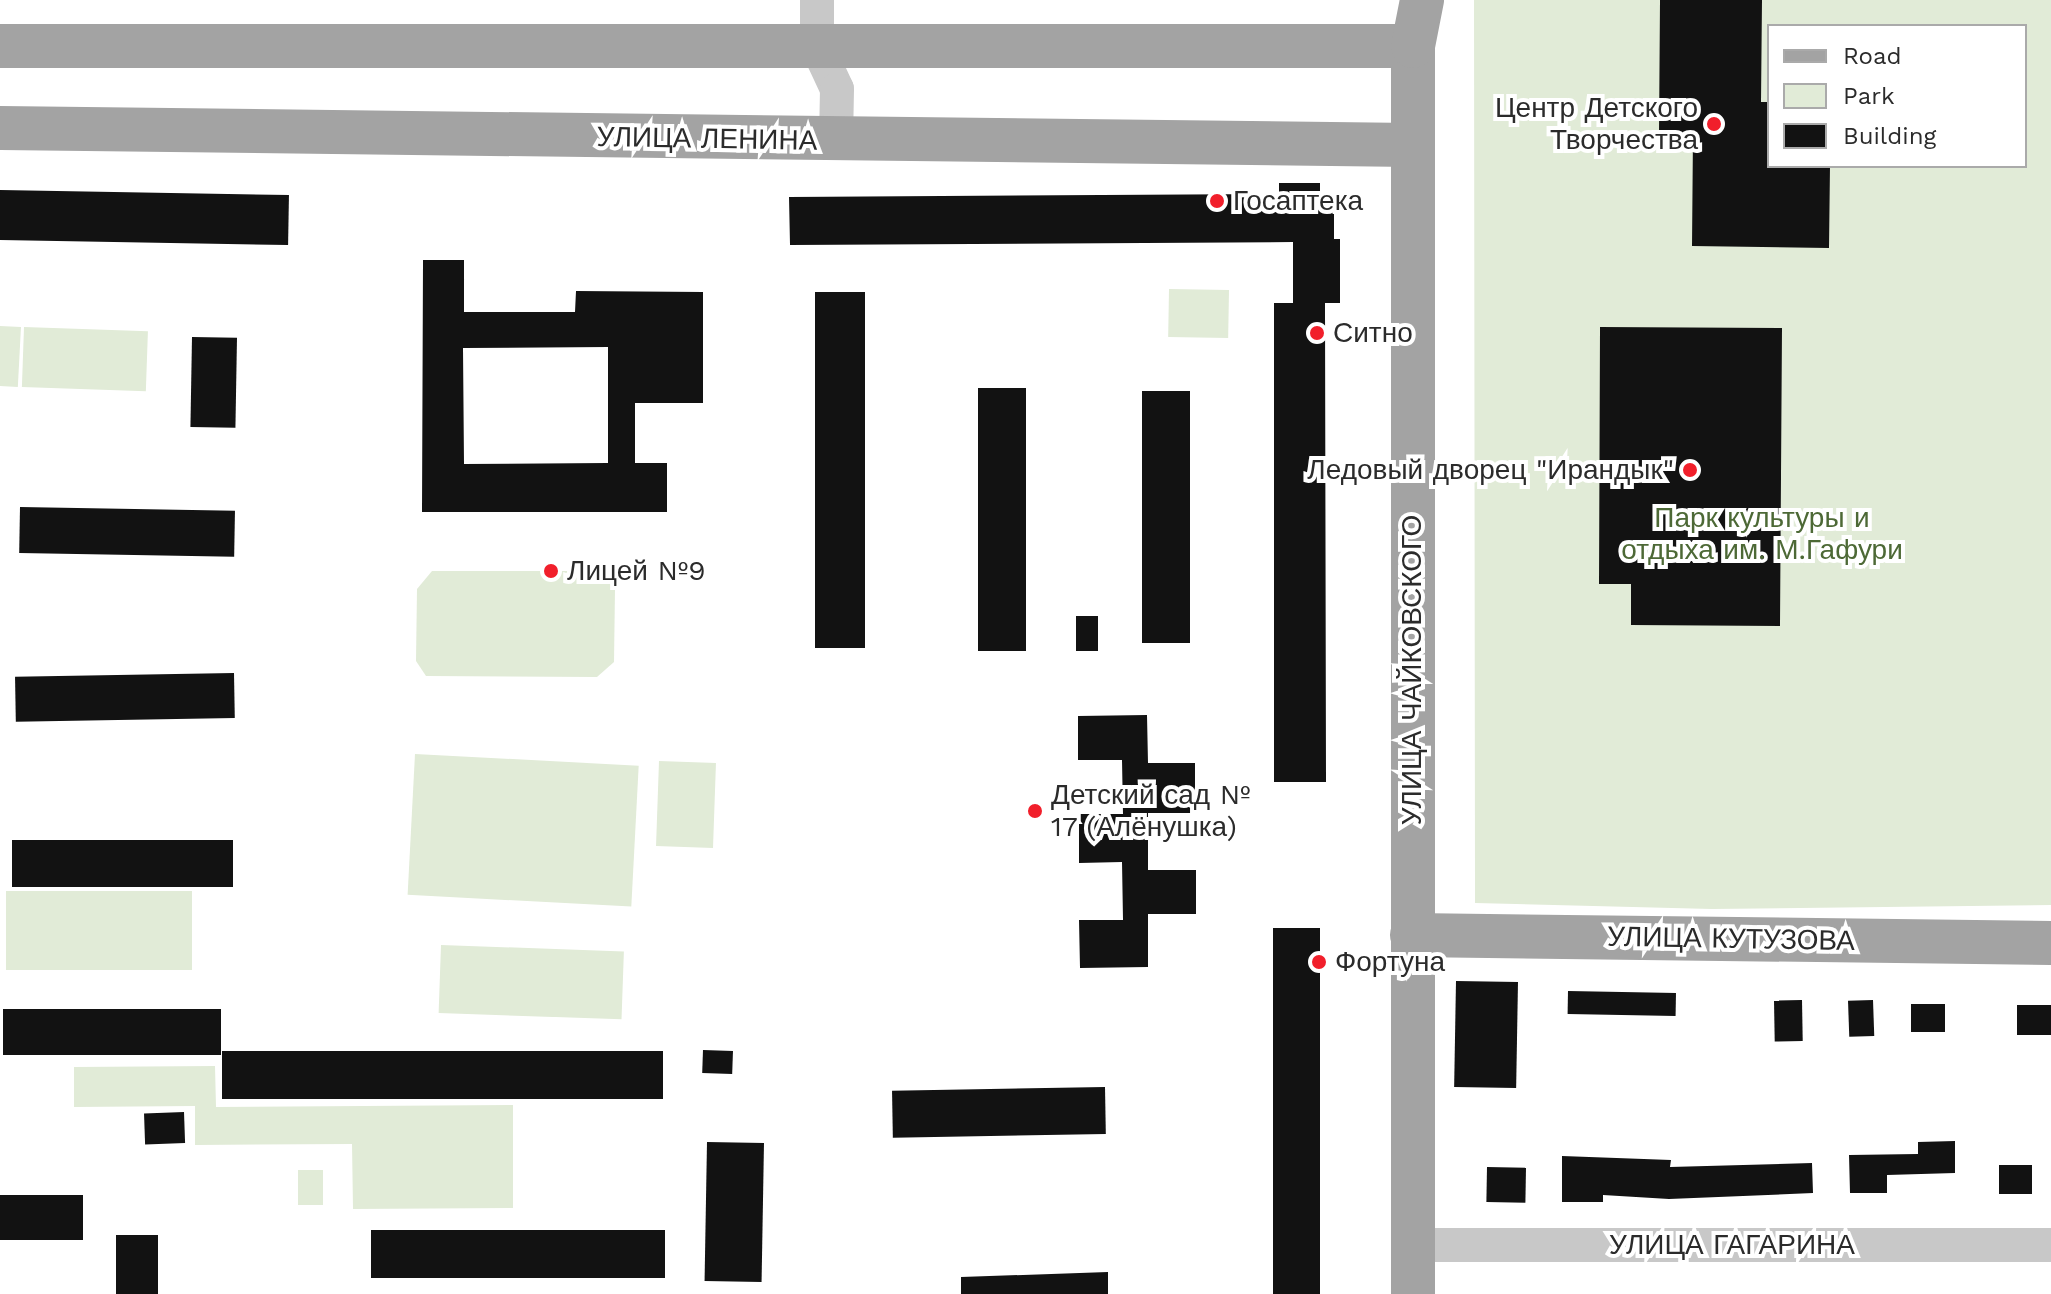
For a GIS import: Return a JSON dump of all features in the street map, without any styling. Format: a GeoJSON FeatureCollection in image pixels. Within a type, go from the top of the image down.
{"type":"FeatureCollection","features":[{"type":"Feature","properties":{"kind":"main road","name":"УЛИЦА ЧАЙКОВСКОГО"},"geometry":{"type":"LineString","coordinates":[[1413,1294],[1413,46],[1422,0]]}},
{"type":"Feature","properties":{"kind":"main road"},"geometry":{"type":"LineString","coordinates":[[0,46],[1413,46]]}},
{"type":"Feature","properties":{"kind":"main road","name":"УЛИЦА ЛЕНИНА"},"geometry":{"type":"LineString","coordinates":[[0,128],[1413,145]]}},
{"type":"Feature","properties":{"kind":"main road","name":"УЛИЦА КУТУЗОВА"},"geometry":{"type":"LineString","coordinates":[[1412,935],[2051,943]]}},
{"type":"Feature","properties":{"kind":"street"},"geometry":{"type":"LineString","coordinates":[[817,0],[817,46],[837,89],[836,140]]}},
{"type":"Feature","properties":{"kind":"street","name":"УЛИЦА ГАГАРИНА"},"geometry":{"type":"LineString","coordinates":[[1413,1245],[2051,1245]]}},
{"type":"Feature","properties":{"kind":"green space","name":"Парк культуры и отдыха им. М.Гафури"},"geometry":{"type":"Polygon","coordinates":[[[1474,0],[2051,0],[2051,905],[1712,909],[1475,903],[1474,0]]]}},
{"type":"Feature","properties":{"kind":"green space"},"geometry":{"type":"Polygon","coordinates":[[[1169,289],[1229,290],[1228,338],[1168,337],[1169,289]]]}},
{"type":"Feature","properties":{"kind":"green space"},"geometry":{"type":"Polygon","coordinates":[[[0,326],[21,327],[18,387],[0,386],[0,326]]]}},
{"type":"Feature","properties":{"kind":"green space"},"geometry":{"type":"Polygon","coordinates":[[[24,327],[148,331],[146,391],[22,387],[24,327]]]}},
{"type":"Feature","properties":{"kind":"green space"},"geometry":{"type":"Polygon","coordinates":[[[432,571],[599,571],[615,589],[614,662],[597,677],[426,676],[416,661],[417,589],[432,571]]]}},
{"type":"Feature","properties":{"kind":"green space"},"geometry":{"type":"Polygon","coordinates":[[[415,754],[639,766],[631,907],[408,895],[415,754]]]}},
{"type":"Feature","properties":{"kind":"green space"},"geometry":{"type":"Polygon","coordinates":[[[659,761],[716,763],[713,848],[656,846],[659,761]]]}},
{"type":"Feature","properties":{"kind":"green space"},"geometry":{"type":"Polygon","coordinates":[[[6,891],[192,891],[192,970],[6,970],[6,891]]]}},
{"type":"Feature","properties":{"kind":"green space"},"geometry":{"type":"Polygon","coordinates":[[[441,945],[624,951],[622,1019],[439,1013],[441,945]]]}},
{"type":"Feature","properties":{"kind":"green space"},"geometry":{"type":"Polygon","coordinates":[[[215,1066],[216,1107],[513,1105],[513,1208],[353,1209],[352,1144],[195,1145],[195,1106],[74,1107],[74,1067],[215,1066]]]}},
{"type":"Feature","properties":{"kind":"green space"},"geometry":{"type":"Polygon","coordinates":[[[298,1170],[323,1170],[323,1205],[298,1205],[298,1170]]]}},
{"type":"Feature","properties":{"kind":"building","name":"Центр Детского Творчества"},"geometry":{"type":"Polygon","coordinates":[[[1660,0],[1762,0],[1761,102],[1767,102],[1767,168],[1830,168],[1829,248],[1692,246],[1693,133],[1659,133],[1660,0]]]}},
{"type":"Feature","properties":{"kind":"building"},"geometry":{"type":"Polygon","coordinates":[[[1279,183],[1320,183],[1320,198],[1334,198],[1334,239],[1340,239],[1340,303],[1325,303],[1326,782],[1274,782],[1274,303],[1293,303],[1293,242],[790,245],[789,197],[1279,194],[1279,183]]]}},
{"type":"Feature","properties":{"kind":"building"},"geometry":{"type":"Polygon","coordinates":[[[0,190],[289,195],[288,245],[0,240],[0,190]]]}},
{"type":"Feature","properties":{"kind":"building","name":"Лицей №9"},"geometry":{"type":"Polygon","coordinates":[[[423,260],[464,260],[464,312],[575,312],[576,291],[703,292],[703,403],[635,403],[635,463],[667,463],[667,512],[422,512],[423,260]],[[608,347],[463,348],[464,464],[608,463],[608,347]]]}},
{"type":"Feature","properties":{"kind":"building"},"geometry":{"type":"Polygon","coordinates":[[[815,292],[865,292],[865,648],[815,648],[815,292]]]}},
{"type":"Feature","properties":{"kind":"building","name":"Ледовый дворец \"Ирандык\""},"geometry":{"type":"Polygon","coordinates":[[[1600,327],[1782,328],[1780,626],[1631,625],[1631,584],[1599,584],[1600,327]]]}},
{"type":"Feature","properties":{"kind":"building"},"geometry":{"type":"Polygon","coordinates":[[[192,337],[237,338],[235,428],[190,427],[192,337]]]}},
{"type":"Feature","properties":{"kind":"building"},"geometry":{"type":"Polygon","coordinates":[[[978,388],[1026,388],[1026,651],[978,651],[978,388]]]}},
{"type":"Feature","properties":{"kind":"building"},"geometry":{"type":"Polygon","coordinates":[[[1142,391],[1190,391],[1190,643],[1142,643],[1142,391]]]}},
{"type":"Feature","properties":{"kind":"building"},"geometry":{"type":"Polygon","coordinates":[[[20,507],[235,511],[234,557],[19,553],[20,507]]]}},
{"type":"Feature","properties":{"kind":"building"},"geometry":{"type":"Polygon","coordinates":[[[1076,616],[1098,616],[1098,651],[1076,651],[1076,616]]]}},
{"type":"Feature","properties":{"kind":"building"},"geometry":{"type":"Polygon","coordinates":[[[234,673],[235,718],[16,722],[15,677],[234,673]]]}},
{"type":"Feature","properties":{"kind":"building"},"geometry":{"type":"Polygon","coordinates":[[[1147,715],[1148,763],[1195,763],[1195,813],[1148,813],[1148,870],[1196,870],[1196,914],[1148,914],[1148,967],[1080,968],[1079,920],[1123,920],[1122,862],[1079,863],[1079,814],[1123,814],[1122,760],[1078,760],[1078,716],[1147,715]]]}},
{"type":"Feature","properties":{"kind":"building"},"geometry":{"type":"Polygon","coordinates":[[[12,840],[233,840],[233,887],[12,887],[12,840]]]}},
{"type":"Feature","properties":{"kind":"building"},"geometry":{"type":"Polygon","coordinates":[[[1273,928],[1320,928],[1320,1294],[1273,1294],[1273,928]]]}},
{"type":"Feature","properties":{"kind":"building"},"geometry":{"type":"Polygon","coordinates":[[[1456,981],[1518,982],[1516,1088],[1454,1087],[1456,981]]]}},
{"type":"Feature","properties":{"kind":"building"},"geometry":{"type":"Polygon","coordinates":[[[1568,991],[1676,993],[1676,1016],[1568,1014],[1568,991]]]}},
{"type":"Feature","properties":{"kind":"building"},"geometry":{"type":"Polygon","coordinates":[[[1774,1000],[1802,1000],[1803,1041],[1775,1041],[1774,1000]]]}},
{"type":"Feature","properties":{"kind":"building"},"geometry":{"type":"Polygon","coordinates":[[[1873,1000],[1874,1036],[1849,1037],[1848,1001],[1873,1000]]]}},
{"type":"Feature","properties":{"kind":"building"},"geometry":{"type":"Polygon","coordinates":[[[1911,1004],[1945,1004],[1945,1032],[1911,1032],[1911,1004]]]}},
{"type":"Feature","properties":{"kind":"building"},"geometry":{"type":"Polygon","coordinates":[[[2017,1005],[2051,1005],[2051,1035],[2017,1035],[2017,1005]]]}},
{"type":"Feature","properties":{"kind":"building"},"geometry":{"type":"Polygon","coordinates":[[[3,1009],[221,1009],[221,1055],[3,1055],[3,1009]]]}},
{"type":"Feature","properties":{"kind":"building"},"geometry":{"type":"Polygon","coordinates":[[[703,1050],[733,1051],[732,1074],[702,1073],[703,1050]]]}},
{"type":"Feature","properties":{"kind":"building"},"geometry":{"type":"Polygon","coordinates":[[[222,1051],[663,1051],[663,1099],[222,1099],[222,1051]]]}},
{"type":"Feature","properties":{"kind":"building"},"geometry":{"type":"Polygon","coordinates":[[[1105,1087],[1106,1134],[893,1138],[892,1091],[1105,1087]]]}},
{"type":"Feature","properties":{"kind":"building"},"geometry":{"type":"Polygon","coordinates":[[[184,1112],[185,1143],[145,1144],[144,1113],[184,1112]]]}},
{"type":"Feature","properties":{"kind":"building"},"geometry":{"type":"Polygon","coordinates":[[[1955,1141],[1955,1173],[1887,1175],[1887,1193],[1850,1193],[1849,1155],[1918,1154],[1918,1142],[1955,1141]]]}},
{"type":"Feature","properties":{"kind":"building"},"geometry":{"type":"Polygon","coordinates":[[[707,1142],[764,1143],[762,1282],[705,1281],[707,1142]]]}},
{"type":"Feature","properties":{"kind":"building"},"geometry":{"type":"Polygon","coordinates":[[[1562,1156],[1671,1160],[1670,1167],[1812,1163],[1813,1193],[1669,1199],[1603,1195],[1603,1202],[1562,1202],[1562,1156]]]}},
{"type":"Feature","properties":{"kind":"building"},"geometry":{"type":"Polygon","coordinates":[[[1999,1165],[2032,1165],[2032,1194],[1999,1194],[1999,1165]]]}},
{"type":"Feature","properties":{"kind":"building"},"geometry":{"type":"Polygon","coordinates":[[[1487,1167],[1526,1168],[1525,1203],[1486,1202],[1487,1167]]]}},
{"type":"Feature","properties":{"kind":"building"},"geometry":{"type":"Polygon","coordinates":[[[0,1195],[83,1195],[83,1240],[0,1240],[0,1195]]]}},
{"type":"Feature","properties":{"kind":"building"},"geometry":{"type":"Polygon","coordinates":[[[371,1230],[665,1230],[665,1278],[371,1278],[371,1230]]]}},
{"type":"Feature","properties":{"kind":"building"},"geometry":{"type":"Polygon","coordinates":[[[116,1235],[158,1235],[158,1294],[116,1294],[116,1235]]]}},
{"type":"Feature","properties":{"kind":"building"},"geometry":{"type":"Polygon","coordinates":[[[1108,1272],[1108,1294],[961,1294],[961,1277],[1108,1272]]]}},
{"type":"Feature","properties":{"kind":"place","name":"Центр Детского Творчества"},"geometry":{"type":"Point","coordinates":[1714,124]}},
{"type":"Feature","properties":{"kind":"place","name":"Госаптека"},"geometry":{"type":"Point","coordinates":[1217,201]}},
{"type":"Feature","properties":{"kind":"place","name":"Ситно"},"geometry":{"type":"Point","coordinates":[1317,333]}},
{"type":"Feature","properties":{"kind":"place","name":"Ледовый дворец \"Ирандык\""},"geometry":{"type":"Point","coordinates":[1690,470]}},
{"type":"Feature","properties":{"kind":"place","name":"Лицей №9"},"geometry":{"type":"Point","coordinates":[551,571]}},
{"type":"Feature","properties":{"kind":"place","name":"Детский сад № 17 (Алёнушка)"},"geometry":{"type":"Point","coordinates":[1035,811]}},
{"type":"Feature","properties":{"kind":"place","name":"Фортуна"},"geometry":{"type":"Point","coordinates":[1319,962]}}]}
